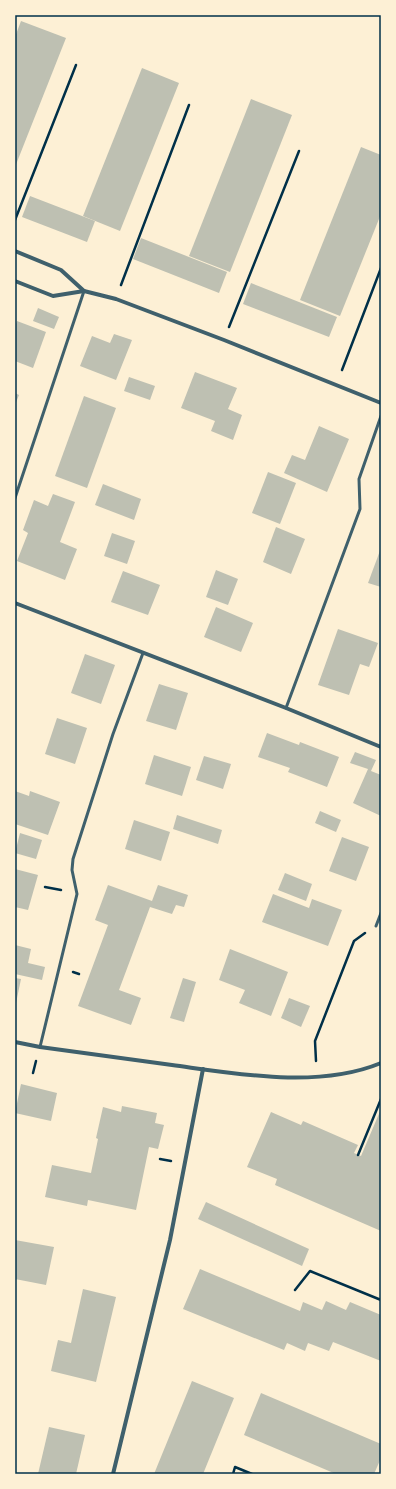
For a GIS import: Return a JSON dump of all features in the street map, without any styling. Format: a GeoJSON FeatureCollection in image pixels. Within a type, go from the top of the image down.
{"type":"FeatureCollection","features":[{"type":"Feature","properties":{"kind":"street"},"geometry":{"type":"LineString","coordinates":[[15,251],[61,270],[84,291]]}},
{"type":"Feature","properties":{"kind":"street"},"geometry":{"type":"LineString","coordinates":[[15,281],[53,296],[84,291],[116,299],[336,384],[381,404]]}},
{"type":"Feature","properties":{"kind":"street"},"geometry":{"type":"LineString","coordinates":[[15,603],[286,708],[381,747]]}},
{"type":"Feature","properties":{"kind":"street"},"geometry":{"type":"LineString","coordinates":[[15,1042],[40,1047],[203,1069],[273,1076],[316,1078],[347,1074],[381,1062]]}},
{"type":"Feature","properties":{"kind":"street"},"geometry":{"type":"LineString","coordinates":[[113,1474],[170,1240],[203,1069]]}},
{"type":"Feature","properties":{"kind":"lane"},"geometry":{"type":"LineString","coordinates":[[15,498],[84,291]]}},
{"type":"Feature","properties":{"kind":"lane"},"geometry":{"type":"LineString","coordinates":[[286,708],[360,509],[359,479],[381,416]]}},
{"type":"Feature","properties":{"kind":"lane"},"geometry":{"type":"LineString","coordinates":[[40,1047],[77,894],[72,870],[73,859],[113,734],[143,653]]}},
{"type":"Feature","properties":{"kind":"lane"},"geometry":{"type":"LineString","coordinates":[[376,926],[381,913]]}},
{"type":"Feature","properties":{"kind":"path"},"geometry":{"type":"LineString","coordinates":[[15,220],[76,65]]}},
{"type":"Feature","properties":{"kind":"path"},"geometry":{"type":"LineString","coordinates":[[116,299],[189,105]]}},
{"type":"Feature","properties":{"kind":"path"},"geometry":{"type":"LineString","coordinates":[[224,340],[299,151]]}},
{"type":"Feature","properties":{"kind":"path"},"geometry":{"type":"LineString","coordinates":[[336,384],[381,268]]}},
{"type":"Feature","properties":{"kind":"path"},"geometry":{"type":"LineString","coordinates":[[316,1078],[314,1041],[354,941],[376,926]]}},
{"type":"Feature","properties":{"kind":"path"},"geometry":{"type":"LineString","coordinates":[[358,1155],[381,1100]]}},
{"type":"Feature","properties":{"kind":"path"},"geometry":{"type":"LineString","coordinates":[[295,1290],[310,1271],[381,1300]]}},
{"type":"Feature","properties":{"kind":"path"},"geometry":{"type":"LineString","coordinates":[[232,1474],[235,1467],[252,1474]]}},
{"type":"Feature","properties":{"kind":"building"},"geometry":{"type":"Polygon","coordinates":[[[21,21],[66,38],[15,167],[15,37],[21,21]]]}},
{"type":"Feature","properties":{"kind":"building"},"geometry":{"type":"Polygon","coordinates":[[[142,68],[179,83],[120,231],[83,216],[142,68]]]}},
{"type":"Feature","properties":{"kind":"building"},"geometry":{"type":"Polygon","coordinates":[[[251,99],[292,115],[230,272],[189,256],[251,99]]]}},
{"type":"Feature","properties":{"kind":"building"},"geometry":{"type":"Polygon","coordinates":[[[361,147],[381,155],[381,214],[340,316],[300,300],[361,147]]]}},
{"type":"Feature","properties":{"kind":"building"},"geometry":{"type":"Polygon","coordinates":[[[30,196],[95,221],[87,242],[22,217],[30,196]]]}},
{"type":"Feature","properties":{"kind":"building"},"geometry":{"type":"Polygon","coordinates":[[[141,238],[227,272],[219,293],[133,259],[141,238]]]}},
{"type":"Feature","properties":{"kind":"building"},"geometry":{"type":"Polygon","coordinates":[[[251,283],[337,317],[329,337],[243,304],[251,283]]]}},
{"type":"Feature","properties":{"kind":"building"},"geometry":{"type":"Polygon","coordinates":[[[38,308],[59,317],[54,329],[33,321],[38,308]]]}},
{"type":"Feature","properties":{"kind":"building"},"geometry":{"type":"Polygon","coordinates":[[[17,321],[46,332],[33,368],[15,361],[15,327],[17,321]]]}},
{"type":"Feature","properties":{"kind":"building"},"geometry":{"type":"Polygon","coordinates":[[[114,334],[132,340],[116,380],[80,366],[92,336],[110,343],[114,334]]]}},
{"type":"Feature","properties":{"kind":"building"},"geometry":{"type":"Polygon","coordinates":[[[195,372],[237,388],[228,409],[242,415],[233,440],[211,431],[215,421],[181,408],[195,372]]]}},
{"type":"Feature","properties":{"kind":"building"},"geometry":{"type":"Polygon","coordinates":[[[129,377],[155,386],[150,400],[124,391],[129,377]]]}},
{"type":"Feature","properties":{"kind":"building"},"geometry":{"type":"Polygon","coordinates":[[[15,393],[19,395],[15,405],[15,393]]]}},
{"type":"Feature","properties":{"kind":"building"},"geometry":{"type":"Polygon","coordinates":[[[84,396],[116,408],[87,488],[55,476],[84,396]]]}},
{"type":"Feature","properties":{"kind":"building"},"geometry":{"type":"Polygon","coordinates":[[[319,426],[349,439],[327,492],[284,473],[292,455],[305,460],[319,426]]]}},
{"type":"Feature","properties":{"kind":"building"},"geometry":{"type":"Polygon","coordinates":[[[268,472],[296,483],[280,524],[252,513],[268,472]]]}},
{"type":"Feature","properties":{"kind":"building"},"geometry":{"type":"Polygon","coordinates":[[[103,484],[141,499],[134,520],[95,505],[103,484]]]}},
{"type":"Feature","properties":{"kind":"building"},"geometry":{"type":"Polygon","coordinates":[[[53,494],[75,502],[60,542],[77,549],[65,580],[17,561],[28,533],[23,530],[34,500],[48,506],[53,494]]]}},
{"type":"Feature","properties":{"kind":"building"},"geometry":{"type":"Polygon","coordinates":[[[276,527],[305,539],[291,574],[263,562],[276,527]]]}},
{"type":"Feature","properties":{"kind":"building"},"geometry":{"type":"Polygon","coordinates":[[[112,533],[135,541],[127,564],[104,556],[112,533]]]}},
{"type":"Feature","properties":{"kind":"building"},"geometry":{"type":"Polygon","coordinates":[[[381,548],[381,587],[368,583],[381,548]]]}},
{"type":"Feature","properties":{"kind":"building"},"geometry":{"type":"Polygon","coordinates":[[[216,570],[238,579],[228,605],[206,597],[216,570]]]}},
{"type":"Feature","properties":{"kind":"building"},"geometry":{"type":"Polygon","coordinates":[[[123,571],[160,585],[148,615],[111,602],[123,571]]]}},
{"type":"Feature","properties":{"kind":"building"},"geometry":{"type":"Polygon","coordinates":[[[216,607],[253,623],[241,652],[204,637],[216,607]]]}},
{"type":"Feature","properties":{"kind":"building"},"geometry":{"type":"Polygon","coordinates":[[[338,629],[378,643],[369,667],[360,664],[349,695],[318,685],[338,629]]]}},
{"type":"Feature","properties":{"kind":"building"},"geometry":{"type":"Polygon","coordinates":[[[85,654],[115,665],[101,704],[71,693],[85,654]]]}},
{"type":"Feature","properties":{"kind":"building"},"geometry":{"type":"Polygon","coordinates":[[[159,684],[188,693],[176,730],[146,721],[159,684]]]}},
{"type":"Feature","properties":{"kind":"building"},"geometry":{"type":"Polygon","coordinates":[[[57,718],[87,728],[75,764],[45,754],[57,718]]]}},
{"type":"Feature","properties":{"kind":"building"},"geometry":{"type":"Polygon","coordinates":[[[267,733],[299,745],[300,742],[339,757],[327,787],[288,772],[290,768],[258,757],[267,733]]]}},
{"type":"Feature","properties":{"kind":"building"},"geometry":{"type":"Polygon","coordinates":[[[355,752],[376,760],[371,771],[381,775],[381,816],[353,803],[368,769],[350,763],[355,752]]]}},
{"type":"Feature","properties":{"kind":"building"},"geometry":{"type":"Polygon","coordinates":[[[154,755],[191,767],[182,796],[145,784],[154,755]]]}},
{"type":"Feature","properties":{"kind":"building"},"geometry":{"type":"Polygon","coordinates":[[[204,756],[231,764],[223,789],[196,780],[204,756]]]}},
{"type":"Feature","properties":{"kind":"building"},"geometry":{"type":"Polygon","coordinates":[[[15,791],[29,796],[30,791],[60,802],[48,835],[15,824],[15,791]]]}},
{"type":"Feature","properties":{"kind":"building"},"geometry":{"type":"Polygon","coordinates":[[[320,811],[341,820],[336,832],[315,823],[320,811]]]}},
{"type":"Feature","properties":{"kind":"building"},"geometry":{"type":"Polygon","coordinates":[[[177,815],[222,830],[218,844],[173,829],[177,815]]]}},
{"type":"Feature","properties":{"kind":"building"},"geometry":{"type":"Polygon","coordinates":[[[134,820],[170,832],[161,861],[125,849],[134,820]]]}},
{"type":"Feature","properties":{"kind":"building"},"geometry":{"type":"Polygon","coordinates":[[[20,833],[42,840],[36,859],[15,853],[20,833]]]}},
{"type":"Feature","properties":{"kind":"building"},"geometry":{"type":"Polygon","coordinates":[[[342,837],[369,847],[356,881],[329,871],[342,837]]]}},
{"type":"Feature","properties":{"kind":"building"},"geometry":{"type":"Polygon","coordinates":[[[15,869],[38,875],[28,910],[15,907],[15,869]]]}},
{"type":"Feature","properties":{"kind":"building"},"geometry":{"type":"Polygon","coordinates":[[[285,873],[312,884],[306,901],[278,890],[285,873]]]}},
{"type":"Feature","properties":{"kind":"building"},"geometry":{"type":"Polygon","coordinates":[[[108,885],[152,901],[158,885],[188,895],[184,907],[176,905],[172,914],[150,907],[119,990],[141,998],[131,1025],[78,1006],[108,925],[95,920],[108,885]]]}},
{"type":"Feature","properties":{"kind":"building"},"geometry":{"type":"Polygon","coordinates":[[[273,894],[309,908],[312,899],[342,910],[328,946],[262,922],[273,894]]]}},
{"type":"Feature","properties":{"kind":"building"},"geometry":{"type":"Polygon","coordinates":[[[15,945],[31,949],[28,963],[45,967],[42,980],[15,974],[15,945]]]}},
{"type":"Feature","properties":{"kind":"building"},"geometry":{"type":"Polygon","coordinates":[[[230,949],[288,972],[271,1016],[239,1003],[245,990],[219,980],[230,949]]]}},
{"type":"Feature","properties":{"kind":"building"},"geometry":{"type":"Polygon","coordinates":[[[15,978],[21,979],[16,1003],[15,1003],[15,978]]]}},
{"type":"Feature","properties":{"kind":"building"},"geometry":{"type":"Polygon","coordinates":[[[183,978],[196,982],[184,1022],[170,1018],[183,978]]]}},
{"type":"Feature","properties":{"kind":"building"},"geometry":{"type":"Polygon","coordinates":[[[289,998],[310,1006],[301,1027],[281,1018],[289,998]]]}},
{"type":"Feature","properties":{"kind":"building"},"geometry":{"type":"Polygon","coordinates":[[[21,1084],[57,1093],[51,1121],[15,1113],[21,1084]]]}},
{"type":"Feature","properties":{"kind":"building"},"geometry":{"type":"Polygon","coordinates":[[[122,1106],[157,1113],[155,1123],[164,1125],[158,1149],[149,1147],[136,1210],[88,1200],[87,1206],[45,1197],[52,1165],[91,1173],[98,1139],[96,1138],[103,1107],[121,1112],[122,1106]]]}},
{"type":"Feature","properties":{"kind":"building"},"geometry":{"type":"Polygon","coordinates":[[[381,1109],[381,1231],[275,1185],[277,1179],[247,1167],[271,1112],[301,1125],[303,1121],[358,1145],[354,1153],[361,1156],[381,1109]]]}},
{"type":"Feature","properties":{"kind":"building"},"geometry":{"type":"Polygon","coordinates":[[[206,1202],[309,1249],[302,1266],[198,1219],[206,1202]]]}},
{"type":"Feature","properties":{"kind":"building"},"geometry":{"type":"Polygon","coordinates":[[[15,1240],[54,1247],[46,1285],[15,1279],[15,1240]]]}},
{"type":"Feature","properties":{"kind":"building"},"geometry":{"type":"Polygon","coordinates":[[[200,1269],[300,1311],[303,1302],[322,1310],[326,1301],[346,1310],[350,1302],[381,1315],[381,1361],[333,1342],[329,1351],[308,1343],[305,1351],[287,1343],[284,1350],[183,1309],[200,1269]]]}},
{"type":"Feature","properties":{"kind":"building"},"geometry":{"type":"Polygon","coordinates":[[[83,1289],[116,1297],[96,1382],[51,1371],[58,1340],[71,1343],[83,1289]]]}},
{"type":"Feature","properties":{"kind":"building"},"geometry":{"type":"Polygon","coordinates":[[[192,1381],[234,1398],[203,1474],[154,1474],[192,1381]]]}},
{"type":"Feature","properties":{"kind":"building"},"geometry":{"type":"Polygon","coordinates":[[[261,1393],[381,1444],[381,1458],[374,1474],[336,1474],[244,1435],[261,1393]]]}},
{"type":"Feature","properties":{"kind":"building"},"geometry":{"type":"Polygon","coordinates":[[[49,1427],[85,1435],[76,1474],[38,1474],[49,1427]]]}}]}
